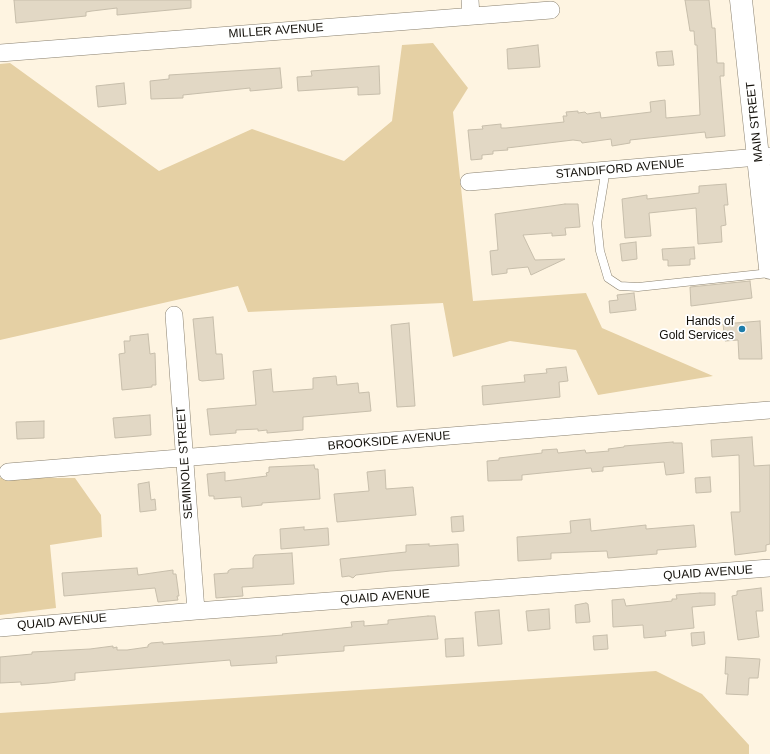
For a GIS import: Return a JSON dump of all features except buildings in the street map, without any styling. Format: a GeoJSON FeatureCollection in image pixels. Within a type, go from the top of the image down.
{"type":"FeatureCollection","features":[{"type":"Feature","properties":{"kind":"main road","name":"MAIN STREET"},"geometry":{"type":"LineString","coordinates":[[742,0],[764,156],[770,268]]}},
{"type":"Feature","properties":{"kind":"street","name":"MILLER AVENUE"},"geometry":{"type":"LineString","coordinates":[[0,53],[470,8],[551,10]]}},
{"type":"Feature","properties":{"kind":"street","name":"STANDIFORD AVENUE"},"geometry":{"type":"LineString","coordinates":[[470,182],[764,156]]}},
{"type":"Feature","properties":{"kind":"street","name":"SEMINOLE STREET"},"geometry":{"type":"LineString","coordinates":[[174,315],[196,611]]}},
{"type":"Feature","properties":{"kind":"street","name":"BROOKSIDE AVENUE"},"geometry":{"type":"LineString","coordinates":[[8,472],[770,410]]}},
{"type":"Feature","properties":{"kind":"street","name":"QUAID AVENUE"},"geometry":{"type":"LineString","coordinates":[[0,628],[196,611],[770,568]]}},
{"type":"Feature","properties":{"kind":"lane"},"geometry":{"type":"LineString","coordinates":[[604,170],[604,181],[597,223],[600,251],[608,278],[620,286],[638,287],[770,273]]}},
{"type":"Feature","properties":{"kind":"shaded area"},"geometry":{"type":"Polygon","coordinates":[[[433,43],[468,88],[453,112],[473,301],[586,293],[602,328],[713,376],[598,395],[576,350],[510,341],[453,357],[443,303],[248,312],[238,286],[0,340],[0,64],[10,63],[159,171],[252,129],[344,161],[392,121],[402,45],[433,43]]]}},
{"type":"Feature","properties":{"kind":"shaded area"},"geometry":{"type":"Polygon","coordinates":[[[0,478],[75,478],[101,515],[102,537],[50,545],[56,608],[0,615],[0,478]]]}},
{"type":"Feature","properties":{"kind":"shaded area"},"geometry":{"type":"Polygon","coordinates":[[[656,671],[702,694],[749,745],[749,754],[0,754],[0,713],[656,671]]]}},
{"type":"Feature","properties":{"kind":"place","name":"Hands of Gold Services"},"geometry":{"type":"Point","coordinates":[742,329]}}]}
